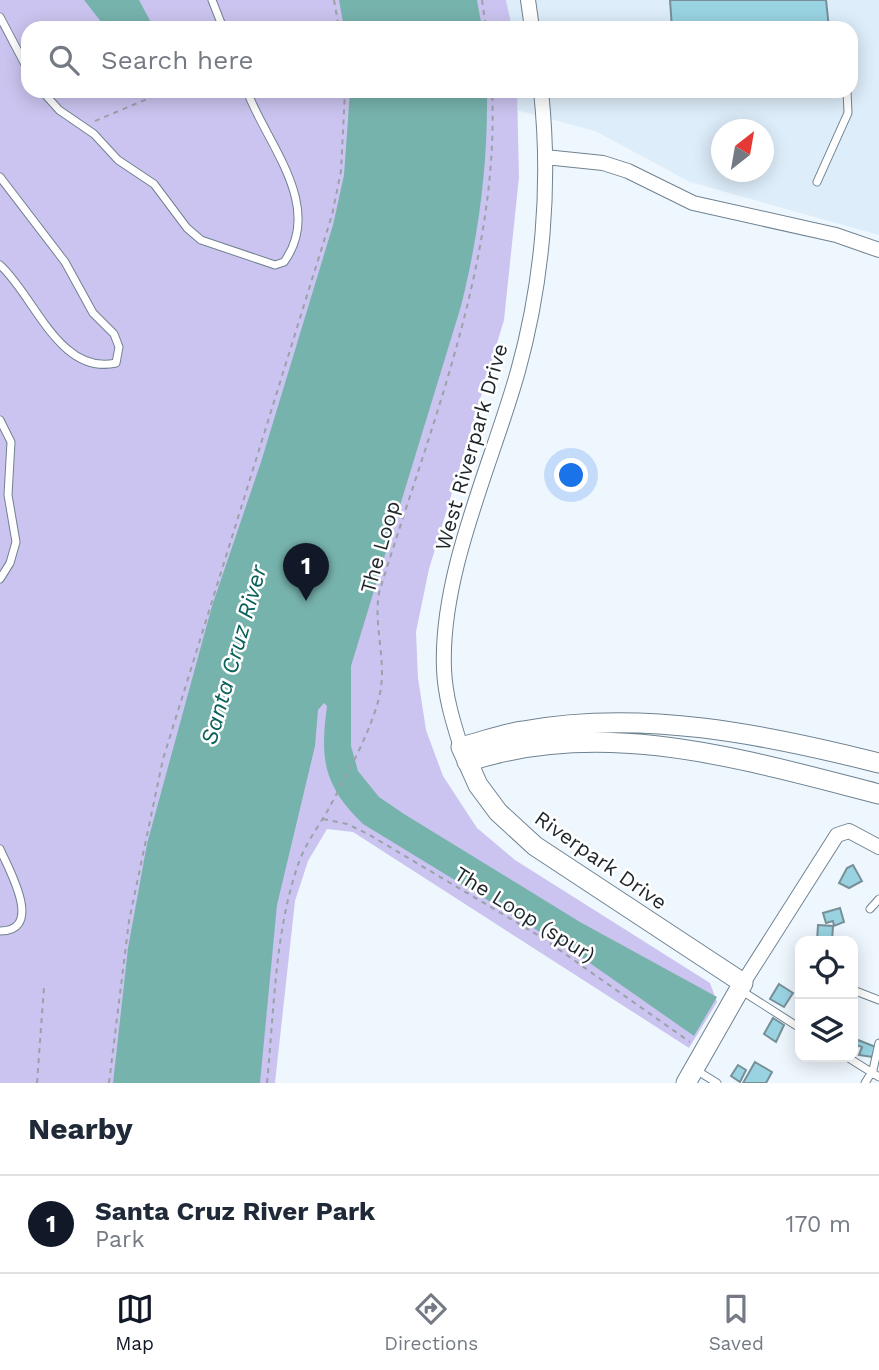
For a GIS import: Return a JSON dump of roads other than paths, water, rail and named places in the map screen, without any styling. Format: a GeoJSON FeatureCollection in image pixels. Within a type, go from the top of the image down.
{"type":"FeatureCollection","features":[{"type":"Feature","properties":{"kind":"street"},"geometry":{"type":"LineString","coordinates":[[528,0],[531,21]]}},
{"type":"Feature","properties":{"kind":"street","name":"West Riverpark Drive"},"geometry":{"type":"LineString","coordinates":[[464,755],[447,695],[444,633],[452,584],[519,368],[545,225],[541,98]]}},
{"type":"Feature","properties":{"kind":"street"},"geometry":{"type":"LineString","coordinates":[[545,157],[603,163],[628,171],[693,203],[836,235],[879,250]]}},
{"type":"Feature","properties":{"kind":"street"},"geometry":{"type":"LineString","coordinates":[[464,755],[523,731],[601,723],[701,727],[765,737],[879,763]]}},
{"type":"Feature","properties":{"kind":"street"},"geometry":{"type":"LineString","coordinates":[[464,755],[550,745],[661,745],[723,754],[879,794]]}},
{"type":"Feature","properties":{"kind":"street","name":"Riverpark Drive"},"geometry":{"type":"LineString","coordinates":[[464,755],[478,785],[498,811],[535,846],[741,987]]}},
{"type":"Feature","properties":{"kind":"street"},"geometry":{"type":"LineString","coordinates":[[690,1076],[741,987],[837,835],[849,831],[879,848]]}},
{"type":"Feature","properties":{"kind":"lane"},"geometry":{"type":"LineString","coordinates":[[212,0],[220,21]]}},
{"type":"Feature","properties":{"kind":"lane"},"geometry":{"type":"LineString","coordinates":[[0,17],[21,57]]}},
{"type":"Feature","properties":{"kind":"lane"},"geometry":{"type":"LineString","coordinates":[[49,98],[60,110],[84,125],[118,160],[154,184],[187,228],[201,240],[275,265],[284,262],[296,239],[297,197],[250,98]]}},
{"type":"Feature","properties":{"kind":"lane"},"geometry":{"type":"LineString","coordinates":[[817,181],[848,113],[847,98]]}},
{"type":"Feature","properties":{"kind":"lane"},"geometry":{"type":"LineString","coordinates":[[0,177],[65,262],[93,313],[114,334],[119,347],[116,363],[92,366],[78,357],[40,321],[0,265]]}},
{"type":"Feature","properties":{"kind":"lane"},"geometry":{"type":"LineString","coordinates":[[0,420],[11,442],[8,495],[16,542],[10,563],[0,579]]}},
{"type":"Feature","properties":{"kind":"lane"},"geometry":{"type":"LineString","coordinates":[[0,849],[22,901],[22,917],[15,926],[0,931]]}},
{"type":"Feature","properties":{"kind":"lane"},"geometry":{"type":"LineString","coordinates":[[870,909],[879,900]]}},
{"type":"Feature","properties":{"kind":"lane"},"geometry":{"type":"LineString","coordinates":[[741,987],[795,1025]]}},
{"type":"Feature","properties":{"kind":"lane"},"geometry":{"type":"LineString","coordinates":[[858,992],[879,1000]]}},
{"type":"Feature","properties":{"kind":"lane"},"geometry":{"type":"LineString","coordinates":[[865,1083],[875,1074],[879,1043]]}},
{"type":"Feature","properties":{"kind":"lane"},"geometry":{"type":"LineString","coordinates":[[855,1062],[875,1074]]}},
{"type":"Feature","properties":{"kind":"lane"},"geometry":{"type":"LineString","coordinates":[[690,1076],[717,1083]]}},
{"type":"Feature","properties":{"kind":"water"},"geometry":{"type":"Polygon","coordinates":[[[84,0],[139,0],[150,21],[100,21],[84,0]]]}},
{"type":"Feature","properties":{"kind":"water"},"geometry":{"type":"Polygon","coordinates":[[[339,0],[477,0],[481,21],[343,21],[339,0]]]}},
{"type":"Feature","properties":{"kind":"water","name":"Santa Cruz River"},"geometry":{"type":"Polygon","coordinates":[[[350,98],[487,98],[481,199],[461,306],[351,666],[351,746],[358,771],[379,797],[404,814],[580,922],[717,997],[694,1036],[584,959],[363,824],[340,797],[327,770],[324,741],[327,706],[324,703],[318,710],[315,746],[277,905],[260,1083],[113,1083],[128,948],[147,844],[212,606],[261,462],[333,225],[344,175],[350,98]]]}},
{"type":"Feature","properties":{"kind":"place","name":"Santa Cruz River Park"},"geometry":{"type":"Point","coordinates":[306,601]}}]}
